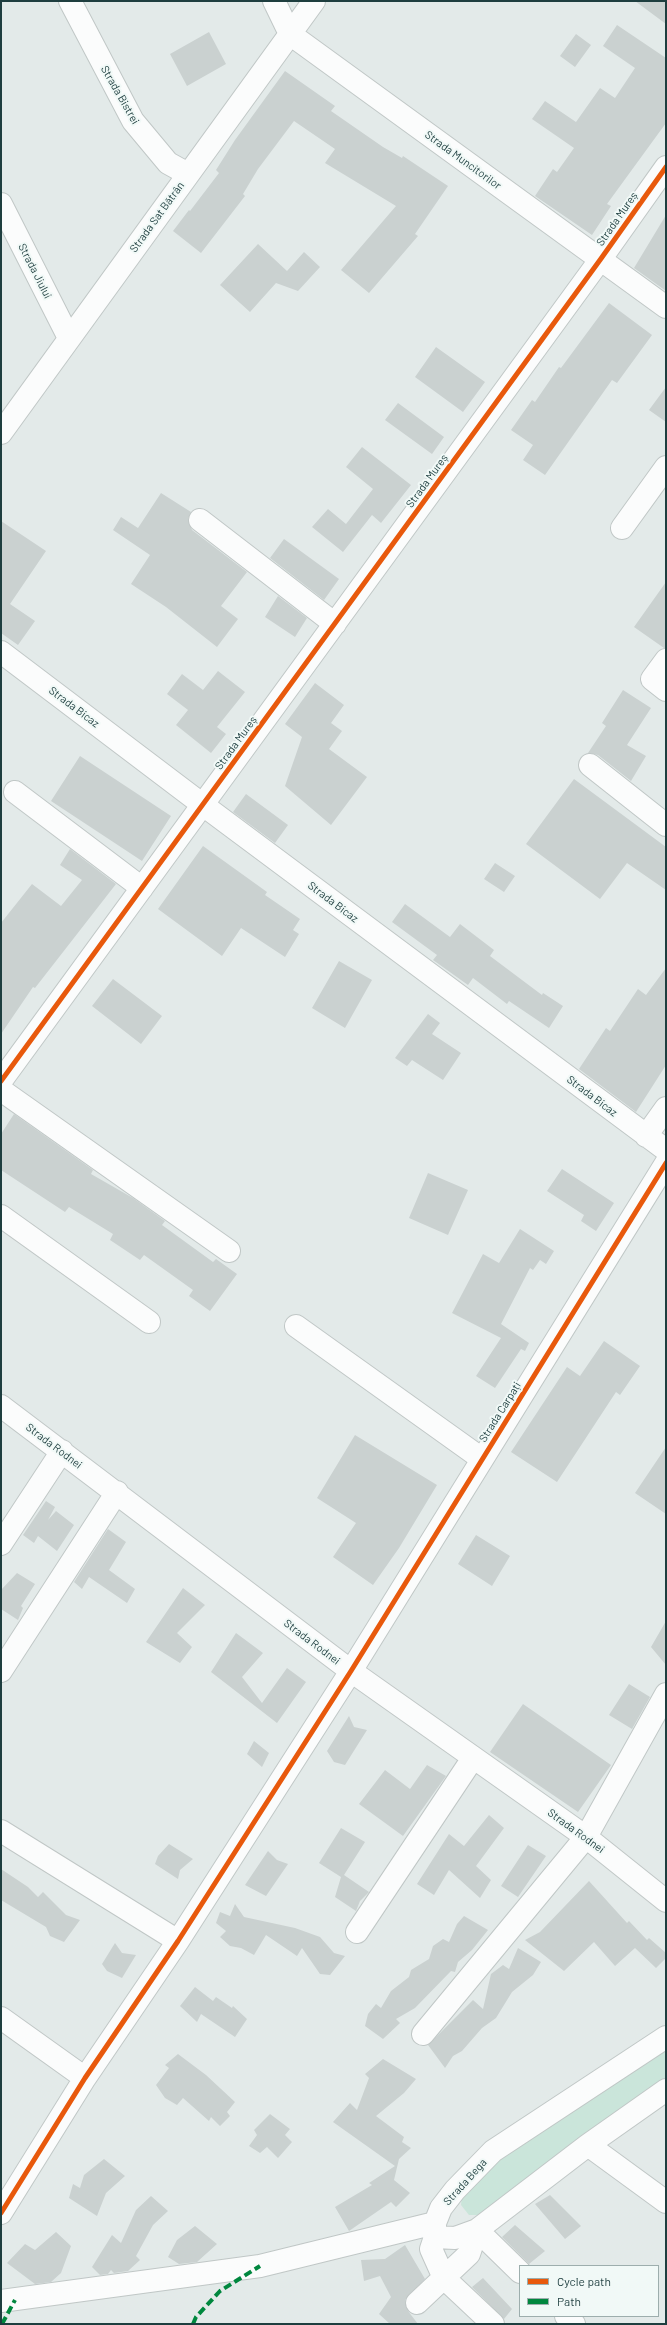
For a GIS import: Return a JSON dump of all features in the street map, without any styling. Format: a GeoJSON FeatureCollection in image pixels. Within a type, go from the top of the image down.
{"type":"FeatureCollection","features":[{"type":"Feature","properties":{"kind":"street","name":"Strada Bistrei"},"geometry":{"type":"LineString","coordinates":[[70,1],[133,121],[168,163],[188,174]]}},
{"type":"Feature","properties":{"kind":"street","name":"Strada Muncitorilor"},"geometry":{"type":"LineString","coordinates":[[274,1],[290,34],[666,307]]}},
{"type":"Feature","properties":{"kind":"street","name":"Strada Sat Bătrân"},"geometry":{"type":"LineString","coordinates":[[1,433],[314,1]]}},
{"type":"Feature","properties":{"kind":"street","name":"Strada Mureș"},"geometry":{"type":"LineString","coordinates":[[1,1081],[600,260],[666,167]]}},
{"type":"Feature","properties":{"kind":"street","name":"Strada Jiului"},"geometry":{"type":"LineString","coordinates":[[1,204],[69,338]]}},
{"type":"Feature","properties":{"kind":"street"},"geometry":{"type":"LineString","coordinates":[[622,528],[666,467]]}},
{"type":"Feature","properties":{"kind":"street"},"geometry":{"type":"LineString","coordinates":[[200,520],[335,624]]}},
{"type":"Feature","properties":{"kind":"street","name":"Strada Bicaz"},"geometry":{"type":"LineString","coordinates":[[1,652],[203,805],[666,1150]]}},
{"type":"Feature","properties":{"kind":"street"},"geometry":{"type":"LineString","coordinates":[[666,660],[652,679],[666,690]]}},
{"type":"Feature","properties":{"kind":"street"},"geometry":{"type":"LineString","coordinates":[[590,765],[666,825]]}},
{"type":"Feature","properties":{"kind":"street"},"geometry":{"type":"LineString","coordinates":[[15,792],[142,888]]}},
{"type":"Feature","properties":{"kind":"street"},"geometry":{"type":"LineString","coordinates":[[1,1090],[229,1251]]}},
{"type":"Feature","properties":{"kind":"street"},"geometry":{"type":"LineString","coordinates":[[646,1136],[666,1108]]}},
{"type":"Feature","properties":{"kind":"street","name":"Strada Carpați"},"geometry":{"type":"LineString","coordinates":[[1,2213],[85,2078],[178,1941],[351,1671],[666,1163]]}},
{"type":"Feature","properties":{"kind":"street"},"geometry":{"type":"LineString","coordinates":[[1,1216],[149,1322]]}},
{"type":"Feature","properties":{"kind":"street"},"geometry":{"type":"LineString","coordinates":[[296,1326],[482,1459]]}},
{"type":"Feature","properties":{"kind":"street","name":"Strada Rodnei"},"geometry":{"type":"LineString","coordinates":[[1,1406],[117,1492],[351,1671],[586,1837],[666,1902]]}},
{"type":"Feature","properties":{"kind":"street"},"geometry":{"type":"LineString","coordinates":[[1,1544],[62,1451]]}},
{"type":"Feature","properties":{"kind":"street"},"geometry":{"type":"LineString","coordinates":[[1,1671],[117,1492]]}},
{"type":"Feature","properties":{"kind":"street"},"geometry":{"type":"LineString","coordinates":[[423,2034],[586,1837],[666,1694]]}},
{"type":"Feature","properties":{"kind":"street"},"geometry":{"type":"LineString","coordinates":[[357,1932],[473,1758]]}},
{"type":"Feature","properties":{"kind":"street"},"geometry":{"type":"LineString","coordinates":[[1,1831],[178,1941]]}},
{"type":"Feature","properties":{"kind":"street"},"geometry":{"type":"LineString","coordinates":[[1,2018],[85,2078]]}},
{"type":"Feature","properties":{"kind":"street","name":"Strada Bega"},"geometry":{"type":"LineString","coordinates":[[435,2230],[441,2208],[455,2190],[492,2151],[666,2037]]}},
{"type":"Feature","properties":{"kind":"street"},"geometry":{"type":"LineString","coordinates":[[1,2301],[260,2266],[435,2230],[455,2238],[477,2230],[588,2145],[666,2090]]}},
{"type":"Feature","properties":{"kind":"street"},"geometry":{"type":"LineString","coordinates":[[588,2145],[666,2202]]}},
{"type":"Feature","properties":{"kind":"street"},"geometry":{"type":"LineString","coordinates":[[435,2230],[431,2249],[444,2278],[493,2324]]}},
{"type":"Feature","properties":{"kind":"street"},"geometry":{"type":"LineString","coordinates":[[477,2230],[519,2271]]}},
{"type":"Feature","properties":{"kind":"street"},"geometry":{"type":"LineString","coordinates":[[417,2303],[469,2254],[477,2230]]}},
{"type":"Feature","properties":{"kind":"green space"},"geometry":{"type":"Polygon","coordinates":[[[666,2043],[666,2080],[484,2215],[469,2215],[461,2205],[463,2188],[520,2140],[666,2043]]]}},
{"type":"Feature","properties":{"kind":"building"},"geometry":{"type":"Polygon","coordinates":[[[635,1],[666,1],[666,24],[635,1]]]}},
{"type":"Feature","properties":{"kind":"building"},"geometry":{"type":"Polygon","coordinates":[[[617,25],[666,58],[666,123],[607,204],[611,206],[592,235],[535,196],[553,169],[557,172],[574,148],[532,119],[545,101],[576,122],[600,88],[615,98],[635,68],[603,46],[617,25]]]}},
{"type":"Feature","properties":{"kind":"building"},"geometry":{"type":"Polygon","coordinates":[[[209,32],[226,64],[187,86],[170,54],[209,32]]]}},
{"type":"Feature","properties":{"kind":"building"},"geometry":{"type":"Polygon","coordinates":[[[576,34],[591,45],[575,67],[560,56],[576,34]]]}},
{"type":"Feature","properties":{"kind":"building"},"geometry":{"type":"Polygon","coordinates":[[[285,71],[335,106],[331,111],[383,147],[402,158],[403,156],[448,186],[415,234],[418,236],[369,293],[341,270],[396,206],[325,163],[335,149],[294,121],[258,169],[243,194],[245,196],[201,253],[173,231],[219,173],[216,170],[235,140],[285,71]]]}},
{"type":"Feature","properties":{"kind":"building"},"geometry":{"type":"Polygon","coordinates":[[[666,215],[666,291],[634,268],[666,215]]]}},
{"type":"Feature","properties":{"kind":"building"},"geometry":{"type":"Polygon","coordinates":[[[258,244],[287,271],[304,252],[320,267],[298,291],[276,283],[250,312],[220,285],[258,244]]]}},
{"type":"Feature","properties":{"kind":"building"},"geometry":{"type":"Polygon","coordinates":[[[609,303],[652,335],[617,383],[612,380],[545,475],[523,460],[533,445],[511,430],[532,400],[535,402],[559,367],[561,368],[609,303]]]}},
{"type":"Feature","properties":{"kind":"building"},"geometry":{"type":"Polygon","coordinates":[[[436,347],[485,382],[463,412],[415,377],[436,347]]]}},
{"type":"Feature","properties":{"kind":"building"},"geometry":{"type":"Polygon","coordinates":[[[666,387],[666,422],[649,410],[666,387]]]}},
{"type":"Feature","properties":{"kind":"building"},"geometry":{"type":"Polygon","coordinates":[[[398,403],[444,437],[432,454],[385,420],[398,403]]]}},
{"type":"Feature","properties":{"kind":"building"},"geometry":{"type":"Polygon","coordinates":[[[362,447],[411,485],[381,523],[372,515],[343,552],[312,527],[328,509],[346,524],[373,489],[346,467],[362,447]]]}},
{"type":"Feature","properties":{"kind":"building"},"geometry":{"type":"Polygon","coordinates":[[[161,493],[191,512],[188,519],[192,530],[247,572],[221,606],[238,619],[217,647],[166,607],[131,584],[150,555],[113,530],[121,517],[138,528],[161,493]]]}},
{"type":"Feature","properties":{"kind":"building"},"geometry":{"type":"Polygon","coordinates":[[[1,521],[46,551],[10,604],[35,621],[18,645],[1,633],[1,521]]]}},
{"type":"Feature","properties":{"kind":"building"},"geometry":{"type":"Polygon","coordinates":[[[284,539],[339,579],[324,600],[270,558],[284,539]]]}},
{"type":"Feature","properties":{"kind":"building"},"geometry":{"type":"Polygon","coordinates":[[[666,582],[666,648],[664,648],[634,627],[666,582]]]}},
{"type":"Feature","properties":{"kind":"building"},"geometry":{"type":"Polygon","coordinates":[[[278,596],[307,618],[295,637],[265,617],[278,596]]]}},
{"type":"Feature","properties":{"kind":"building"},"geometry":{"type":"Polygon","coordinates":[[[218,671],[245,692],[217,727],[226,734],[211,753],[176,725],[188,710],[167,694],[182,674],[203,690],[218,671]]]}},
{"type":"Feature","properties":{"kind":"building"},"geometry":{"type":"Polygon","coordinates":[[[315,683],[344,705],[331,723],[342,731],[329,749],[367,777],[331,825],[285,786],[302,737],[285,724],[315,683]]]}},
{"type":"Feature","properties":{"kind":"building"},"geometry":{"type":"Polygon","coordinates":[[[623,690],[651,708],[627,745],[646,756],[631,781],[598,755],[588,753],[606,726],[602,723],[623,690]]]}},
{"type":"Feature","properties":{"kind":"building"},"geometry":{"type":"Polygon","coordinates":[[[80,756],[171,816],[142,861],[51,801],[80,756]]]}},
{"type":"Feature","properties":{"kind":"building"},"geometry":{"type":"Polygon","coordinates":[[[574,779],[666,847],[666,890],[627,863],[600,899],[526,844],[574,779]]]}},
{"type":"Feature","properties":{"kind":"building"},"geometry":{"type":"Polygon","coordinates":[[[246,794],[288,825],[275,843],[233,812],[246,794]]]}},
{"type":"Feature","properties":{"kind":"building"},"geometry":{"type":"Polygon","coordinates":[[[203,846],[267,892],[265,895],[300,919],[293,930],[299,934],[285,957],[241,928],[222,956],[158,909],[203,846]]]}},
{"type":"Feature","properties":{"kind":"building"},"geometry":{"type":"Polygon","coordinates":[[[70,849],[116,884],[35,988],[33,987],[1,1034],[1,923],[32,884],[61,906],[82,880],[60,865],[70,849]]]}},
{"type":"Feature","properties":{"kind":"building"},"geometry":{"type":"Polygon","coordinates":[[[495,863],[515,876],[504,892],[484,879],[495,863]]]}},
{"type":"Feature","properties":{"kind":"building"},"geometry":{"type":"Polygon","coordinates":[[[405,904],[450,937],[460,924],[494,950],[490,956],[542,995],[543,993],[563,1006],[549,1028],[509,1001],[507,1004],[473,978],[468,985],[433,960],[437,955],[392,922],[405,904]]]}},
{"type":"Feature","properties":{"kind":"building"},"geometry":{"type":"Polygon","coordinates":[[[339,961],[372,980],[345,1028],[312,1008],[339,961]]]}},
{"type":"Feature","properties":{"kind":"building"},"geometry":{"type":"Polygon","coordinates":[[[666,968],[666,1065],[636,1112],[579,1069],[606,1028],[610,1031],[638,989],[646,995],[666,968]]]}},
{"type":"Feature","properties":{"kind":"building"},"geometry":{"type":"Polygon","coordinates":[[[113,979],[162,1016],[141,1044],[92,1006],[113,979]]]}},
{"type":"Feature","properties":{"kind":"building"},"geometry":{"type":"Polygon","coordinates":[[[428,1014],[440,1023],[432,1034],[461,1053],[443,1080],[412,1060],[407,1066],[395,1058],[428,1014]]]}},
{"type":"Feature","properties":{"kind":"building"},"geometry":{"type":"Polygon","coordinates":[[[14,1114],[93,1170],[91,1174],[133,1198],[165,1221],[162,1225],[213,1262],[216,1259],[237,1274],[210,1311],[189,1296],[193,1290],[144,1255],[140,1260],[110,1240],[113,1234],[69,1207],[65,1212],[1,1170],[1,1134],[14,1114]]]}},
{"type":"Feature","properties":{"kind":"building"},"geometry":{"type":"Polygon","coordinates":[[[562,1169],[614,1203],[596,1231],[581,1221],[584,1215],[547,1191],[562,1169]]]}},
{"type":"Feature","properties":{"kind":"building"},"geometry":{"type":"Polygon","coordinates":[[[428,1173],[468,1190],[448,1235],[409,1218],[428,1173]]]}},
{"type":"Feature","properties":{"kind":"building"},"geometry":{"type":"Polygon","coordinates":[[[520,1229],[554,1251],[546,1264],[540,1260],[533,1270],[530,1268],[501,1324],[529,1343],[525,1351],[521,1349],[495,1388],[476,1376],[501,1338],[452,1313],[483,1254],[499,1263],[520,1229]]]}},
{"type":"Feature","properties":{"kind":"building"},"geometry":{"type":"Polygon","coordinates":[[[604,1341],[640,1366],[620,1395],[616,1392],[557,1482],[511,1452],[567,1367],[580,1376],[604,1341]]]}},
{"type":"Feature","properties":{"kind":"building"},"geometry":{"type":"Polygon","coordinates":[[[355,1435],[437,1485],[399,1548],[373,1585],[333,1557],[356,1523],[317,1498],[355,1435]]]}},
{"type":"Feature","properties":{"kind":"building"},"geometry":{"type":"Polygon","coordinates":[[[666,1447],[666,1514],[635,1493],[666,1447]]]}},
{"type":"Feature","properties":{"kind":"building"},"geometry":{"type":"Polygon","coordinates":[[[46,1501],[55,1507],[48,1520],[56,1511],[74,1525],[57,1551],[38,1536],[34,1543],[23,1535],[46,1501]]]}},
{"type":"Feature","properties":{"kind":"building"},"geometry":{"type":"Polygon","coordinates":[[[108,1529],[126,1542],[109,1570],[135,1589],[127,1603],[89,1577],[82,1589],[74,1582],[108,1529]]]}},
{"type":"Feature","properties":{"kind":"building"},"geometry":{"type":"Polygon","coordinates":[[[476,1535],[510,1556],[492,1586],[458,1564],[476,1535]]]}},
{"type":"Feature","properties":{"kind":"building"},"geometry":{"type":"Polygon","coordinates":[[[17,1573],[35,1584],[21,1606],[23,1608],[18,1620],[1,1609],[1,1590],[17,1573]]]}},
{"type":"Feature","properties":{"kind":"building"},"geometry":{"type":"Polygon","coordinates":[[[183,1588],[205,1605],[177,1633],[192,1647],[180,1663],[146,1642],[183,1588]]]}},
{"type":"Feature","properties":{"kind":"building"},"geometry":{"type":"Polygon","coordinates":[[[666,1621],[666,1665],[651,1647],[666,1621]]]}},
{"type":"Feature","properties":{"kind":"building"},"geometry":{"type":"Polygon","coordinates":[[[236,1633],[263,1653],[242,1677],[262,1703],[287,1668],[306,1682],[277,1723],[211,1672],[236,1633]]]}},
{"type":"Feature","properties":{"kind":"building"},"geometry":{"type":"Polygon","coordinates":[[[629,1684],[650,1697],[632,1729],[609,1715],[629,1684]]]}},
{"type":"Feature","properties":{"kind":"building"},"geometry":{"type":"Polygon","coordinates":[[[523,1704],[611,1765],[578,1812],[490,1752],[523,1704]]]}},
{"type":"Feature","properties":{"kind":"building"},"geometry":{"type":"Polygon","coordinates":[[[349,1716],[354,1727],[367,1730],[345,1765],[334,1762],[327,1751],[349,1716]]]}},
{"type":"Feature","properties":{"kind":"building"},"geometry":{"type":"Polygon","coordinates":[[[254,1741],[269,1753],[262,1767],[247,1754],[254,1741]]]}},
{"type":"Feature","properties":{"kind":"building"},"geometry":{"type":"Polygon","coordinates":[[[427,1765],[446,1776],[403,1836],[359,1804],[385,1770],[410,1789],[427,1765]]]}},
{"type":"Feature","properties":{"kind":"building"},"geometry":{"type":"Polygon","coordinates":[[[489,1815],[504,1828],[476,1866],[491,1880],[480,1898],[449,1870],[434,1895],[417,1884],[449,1834],[464,1846],[489,1815]]]}},
{"type":"Feature","properties":{"kind":"building"},"geometry":{"type":"Polygon","coordinates":[[[341,1828],[365,1842],[344,1875],[369,1892],[360,1901],[356,1911],[335,1897],[341,1877],[319,1863],[341,1828]]]}},
{"type":"Feature","properties":{"kind":"building"},"geometry":{"type":"Polygon","coordinates":[[[169,1844],[193,1859],[180,1870],[178,1879],[155,1864],[158,1856],[169,1844]]]}},
{"type":"Feature","properties":{"kind":"building"},"geometry":{"type":"Polygon","coordinates":[[[528,1845],[546,1856],[518,1897],[501,1886],[528,1845]]]}},
{"type":"Feature","properties":{"kind":"building"},"geometry":{"type":"Polygon","coordinates":[[[268,1851],[277,1860],[288,1864],[266,1896],[245,1885],[268,1851]]]}},
{"type":"Feature","properties":{"kind":"building"},"geometry":{"type":"Polygon","coordinates":[[[1,1869],[28,1887],[38,1897],[43,1892],[66,1915],[80,1920],[64,1942],[50,1936],[46,1927],[1,1900],[1,1869]]]}},
{"type":"Feature","properties":{"kind":"building"},"geometry":{"type":"Polygon","coordinates":[[[589,1881],[627,1923],[629,1921],[647,1940],[649,1938],[666,1953],[666,1958],[656,1968],[635,1948],[615,1966],[594,1942],[564,1971],[525,1940],[540,1932],[589,1881]]]}},
{"type":"Feature","properties":{"kind":"building"},"geometry":{"type":"Polygon","coordinates":[[[235,1904],[244,1917],[295,1928],[320,1937],[334,1953],[345,1956],[330,1975],[320,1974],[302,1948],[297,1956],[266,1935],[254,1955],[241,1948],[230,1946],[220,1937],[226,1931],[216,1923],[220,1912],[230,1916],[235,1904]]]}},
{"type":"Feature","properties":{"kind":"building"},"geometry":{"type":"Polygon","coordinates":[[[464,1916],[488,1930],[472,1950],[458,1962],[455,1972],[451,1971],[415,2008],[396,2019],[400,2023],[383,2039],[365,2026],[368,2014],[376,2004],[381,2008],[391,1991],[409,1977],[411,1970],[429,1959],[433,1946],[443,1939],[449,1942],[457,1924],[464,1916]]]}},
{"type":"Feature","properties":{"kind":"building"},"geometry":{"type":"Polygon","coordinates":[[[115,1943],[122,1953],[136,1955],[122,1978],[107,1971],[102,1964],[115,1943]]]}},
{"type":"Feature","properties":{"kind":"building"},"geometry":{"type":"Polygon","coordinates":[[[518,1948],[541,1962],[533,1975],[512,1992],[496,2018],[482,2028],[462,2051],[453,2056],[445,2068],[428,2045],[473,2000],[483,2009],[491,1974],[503,1965],[509,1969],[518,1948]]]}},
{"type":"Feature","properties":{"kind":"building"},"geometry":{"type":"Polygon","coordinates":[[[195,1987],[213,2001],[216,1997],[232,2008],[233,2006],[247,2019],[235,2037],[201,2014],[197,2022],[180,2006],[195,1987]]]}},
{"type":"Feature","properties":{"kind":"building"},"geometry":{"type":"Polygon","coordinates":[[[178,2054],[206,2075],[235,2102],[227,2112],[230,2116],[220,2126],[211,2117],[209,2121],[183,2098],[177,2105],[165,2098],[156,2085],[169,2068],[165,2065],[178,2054]]]}},
{"type":"Feature","properties":{"kind":"building"},"geometry":{"type":"Polygon","coordinates":[[[383,2059],[416,2079],[404,2093],[376,2116],[404,2137],[402,2142],[411,2148],[399,2159],[394,2180],[410,2193],[396,2207],[391,2202],[349,2231],[335,2207],[372,2185],[369,2183],[395,2166],[333,2122],[350,2103],[357,2110],[369,2078],[365,2074],[383,2059]]]}},
{"type":"Feature","properties":{"kind":"building"},"geometry":{"type":"Polygon","coordinates":[[[270,2114],[290,2129],[285,2135],[292,2142],[278,2158],[267,2147],[260,2153],[249,2146],[257,2135],[254,2130],[270,2114]]]}},
{"type":"Feature","properties":{"kind":"building"},"geometry":{"type":"Polygon","coordinates":[[[104,2159],[125,2176],[106,2193],[97,2216],[69,2198],[73,2184],[80,2188],[84,2175],[104,2159]]]}},
{"type":"Feature","properties":{"kind":"building"},"geometry":{"type":"Polygon","coordinates":[[[550,2195],[581,2226],[565,2239],[535,2204],[550,2195]]]}},
{"type":"Feature","properties":{"kind":"building"},"geometry":{"type":"Polygon","coordinates":[[[151,2196],[168,2211],[153,2225],[136,2256],[140,2260],[128,2271],[114,2273],[111,2270],[108,2274],[100,2275],[92,2267],[112,2235],[121,2243],[136,2210],[151,2196]]]}},
{"type":"Feature","properties":{"kind":"building"},"geometry":{"type":"Polygon","coordinates":[[[515,2225],[545,2251],[529,2264],[502,2237],[515,2225]]]}},
{"type":"Feature","properties":{"kind":"building"},"geometry":{"type":"Polygon","coordinates":[[[195,2226],[217,2244],[197,2262],[179,2264],[168,2257],[177,2240],[195,2226]]]}},
{"type":"Feature","properties":{"kind":"building"},"geometry":{"type":"Polygon","coordinates":[[[56,2232],[71,2246],[61,2273],[51,2282],[35,2284],[7,2263],[25,2244],[35,2250],[56,2232]]]}},
{"type":"Feature","properties":{"kind":"building"},"geometry":{"type":"Polygon","coordinates":[[[405,2245],[425,2279],[405,2300],[408,2311],[418,2324],[390,2324],[379,2314],[391,2297],[380,2276],[364,2281],[361,2260],[385,2259],[405,2245]]]}},
{"type":"Feature","properties":{"kind":"building"},"geometry":{"type":"Polygon","coordinates":[[[483,2278],[512,2309],[504,2319],[472,2287],[483,2278]]]}},
{"type":"Feature","properties":{"kind":"marked path"},"geometry":{"type":"LineString","coordinates":[[193,2324],[196,2317],[220,2291],[260,2266]]}},
{"type":"Feature","properties":{"kind":"marked path"},"geometry":{"type":"LineString","coordinates":[[2,2324],[15,2300]]}},
{"type":"Feature","properties":{"kind":"cycle path"},"geometry":{"type":"LineString","coordinates":[[1,1081],[600,260],[666,167]]}},
{"type":"Feature","properties":{"kind":"cycle path"},"geometry":{"type":"LineString","coordinates":[[1,2213],[85,2078],[178,1941],[351,1671],[666,1163]]}}]}
